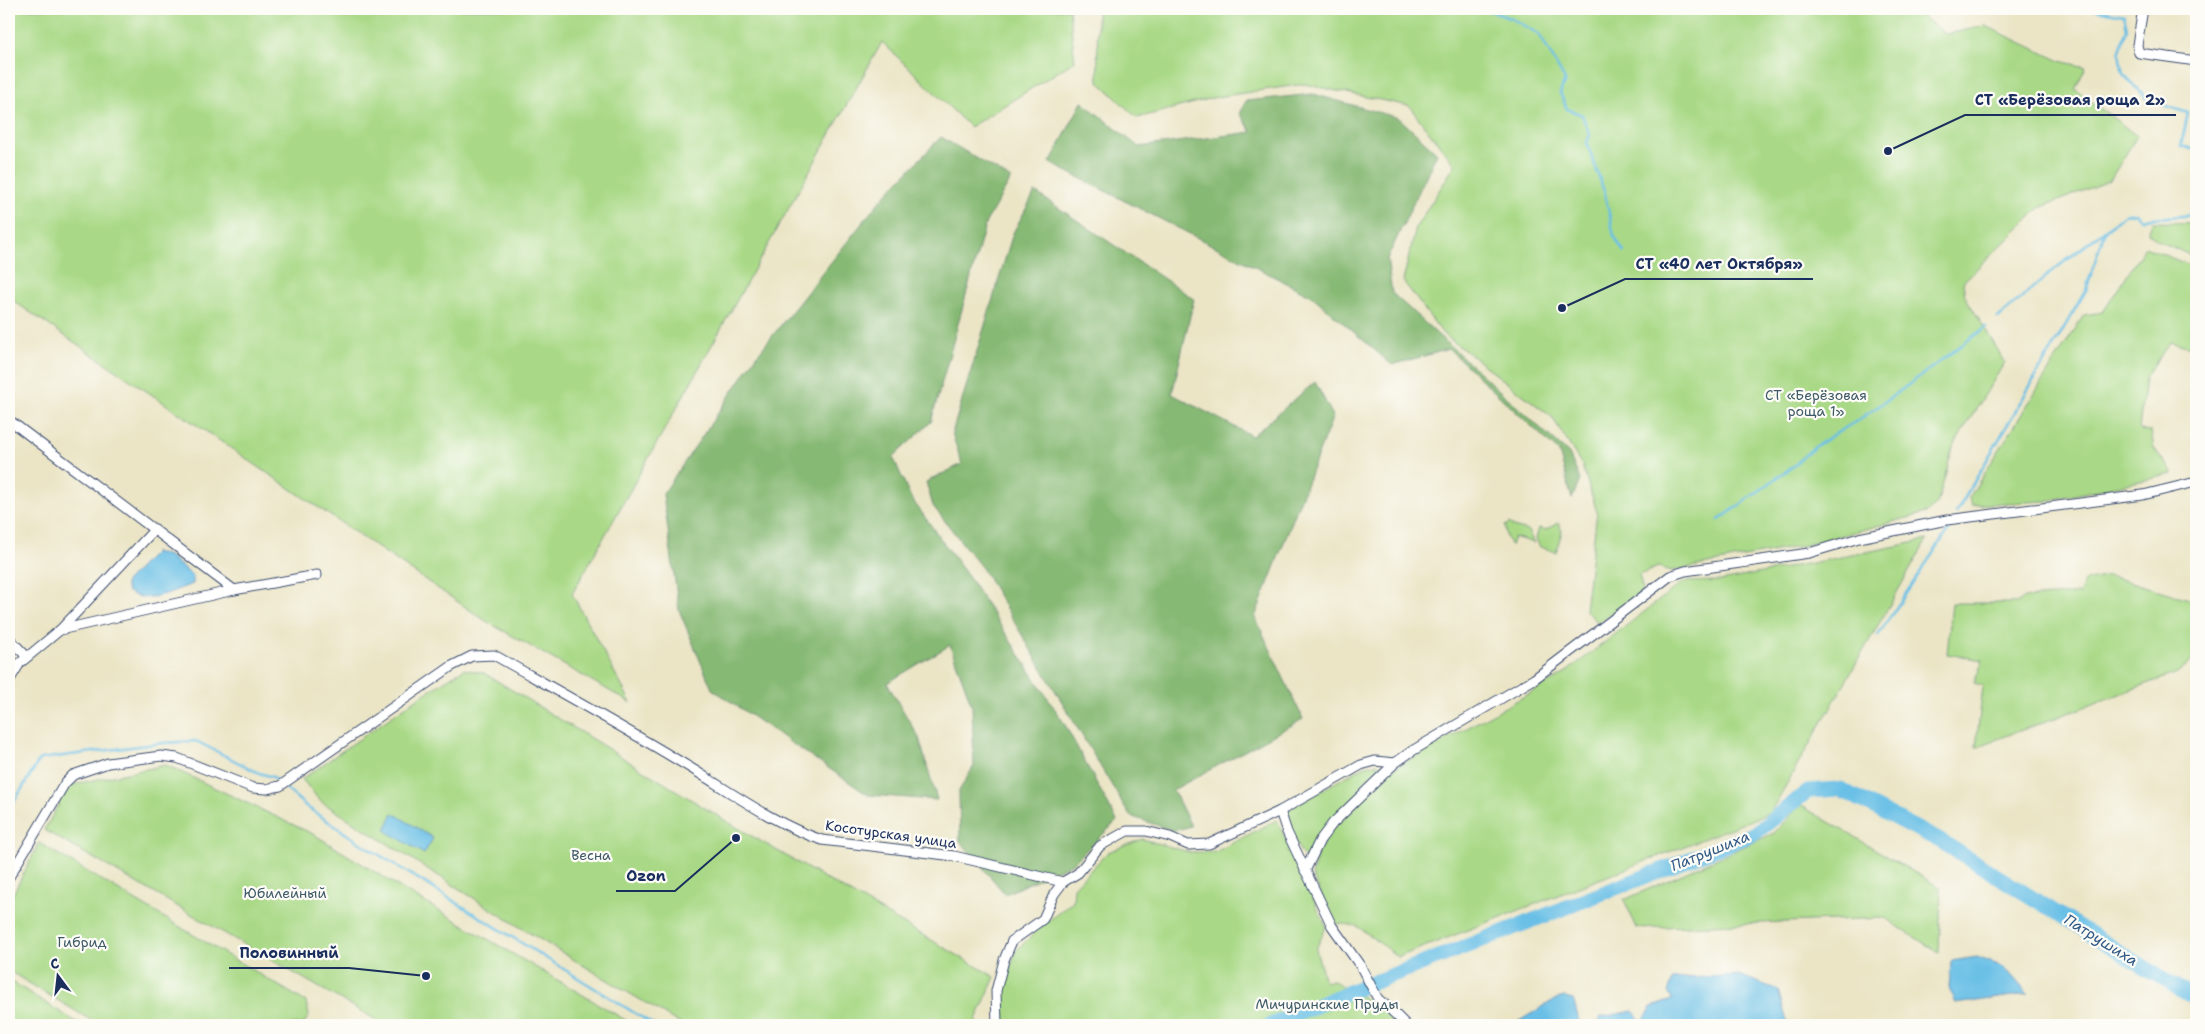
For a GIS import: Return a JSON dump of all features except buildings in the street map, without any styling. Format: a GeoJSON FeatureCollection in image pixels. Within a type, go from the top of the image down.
{"type":"FeatureCollection","features":[{"type":"Feature","properties":{"kind":"street"},"geometry":{"type":"LineString","coordinates":[[2143,9],[2137,45],[2139,53],[2196,61]]}},
{"type":"Feature","properties":{"kind":"street"},"geometry":{"type":"LineString","coordinates":[[9,420],[234,590]]}},
{"type":"Feature","properties":{"kind":"street"},"geometry":{"type":"LineString","coordinates":[[1305,871],[1320,840],[1333,823],[1395,763],[1445,731],[1534,679],[1670,576],[1685,571],[1809,553],[1859,538],[1947,520],[2143,495],[2192,483]]}},
{"type":"Feature","properties":{"kind":"street"},"geometry":{"type":"LineString","coordinates":[[9,681],[20,663],[60,630],[155,529]]}},
{"type":"Feature","properties":{"kind":"street"},"geometry":{"type":"LineString","coordinates":[[60,630],[234,590],[317,575]]}},
{"type":"Feature","properties":{"kind":"street"},"geometry":{"type":"LineString","coordinates":[[9,638],[27,657]]}},
{"type":"Feature","properties":{"kind":"street","name":"Косотурская улица"},"geometry":{"type":"LineString","coordinates":[[9,877],[65,783],[73,775],[108,763],[161,756],[177,758],[253,788],[266,789],[280,786],[452,666],[472,656],[494,655],[679,760],[750,805],[806,835],[822,840],[954,856],[1063,882]]}},
{"type":"Feature","properties":{"kind":"street"},"geometry":{"type":"LineString","coordinates":[[996,1025],[996,991],[1004,960],[1012,941],[1043,919],[1054,894],[1063,882],[1078,873],[1100,846],[1127,831],[1146,831],[1170,837],[1188,845],[1210,844],[1280,811],[1361,765],[1375,761],[1395,763]]}},
{"type":"Feature","properties":{"kind":"street"},"geometry":{"type":"LineString","coordinates":[[1280,811],[1287,832],[1332,926],[1367,978],[1378,999],[1406,1025]]}},
{"type":"Feature","properties":{"kind":"green space"},"geometry":{"type":"Polygon","coordinates":[[[9,9],[1069,9],[1075,61],[970,127],[882,42],[572,594],[631,703],[486,621],[9,298],[9,9]]]}},
{"type":"Feature","properties":{"kind":"green space","name":"СТ «Берёзовая роща 1»"},"geometry":{"type":"Polygon","coordinates":[[[1097,9],[1912,9],[1946,34],[1986,26],[2060,61],[2086,67],[2075,89],[2137,136],[2110,180],[2040,208],[1963,282],[1965,296],[2005,362],[1953,447],[1937,504],[1926,513],[1802,546],[1671,571],[1658,567],[1639,575],[1643,591],[1598,623],[1585,610],[1597,512],[1582,465],[1552,417],[1443,334],[1403,281],[1416,227],[1455,165],[1409,106],[1304,84],[1217,97],[1137,118],[1098,81],[1097,9]]]}},
{"type":"Feature","properties":{"kind":"green space"},"geometry":{"type":"Polygon","coordinates":[[[1313,94],[1399,118],[1437,153],[1387,259],[1392,293],[1569,454],[1580,480],[1572,499],[1559,452],[1449,349],[1392,365],[1312,296],[1050,163],[1082,102],[1139,147],[1252,132],[1240,114],[1246,101],[1313,94]]]}},
{"type":"Feature","properties":{"kind":"green space"},"geometry":{"type":"Polygon","coordinates":[[[941,137],[1011,179],[986,222],[931,422],[893,457],[911,498],[972,582],[1064,723],[1117,821],[1073,863],[1005,894],[960,841],[959,791],[974,766],[972,706],[950,645],[887,683],[919,738],[937,800],[868,795],[712,689],[679,610],[663,494],[758,354],[879,202],[941,137]]]}},
{"type":"Feature","properties":{"kind":"green space"},"geometry":{"type":"Polygon","coordinates":[[[1035,192],[1194,299],[1172,394],[1252,436],[1315,382],[1333,416],[1255,617],[1303,719],[1173,790],[1191,826],[1174,831],[1130,816],[982,568],[933,506],[926,482],[962,464],[952,433],[1013,233],[1035,192]]]}},
{"type":"Feature","properties":{"kind":"green space"},"geometry":{"type":"Polygon","coordinates":[[[2152,222],[2196,223],[2196,258],[2157,240],[2148,233],[2152,222]]]}},
{"type":"Feature","properties":{"kind":"green space"},"geometry":{"type":"Polygon","coordinates":[[[2145,247],[2196,268],[2196,348],[2170,342],[2145,378],[2139,430],[2151,431],[2154,448],[2173,474],[2046,501],[1971,505],[1969,498],[2084,315],[2103,312],[2145,247]]]}},
{"type":"Feature","properties":{"kind":"green space"},"geometry":{"type":"Polygon","coordinates":[[[1510,523],[1513,527],[1528,531],[1534,543],[1514,537],[1511,546],[1506,537],[1505,526],[1510,523]]]}},
{"type":"Feature","properties":{"kind":"green space"},"geometry":{"type":"Polygon","coordinates":[[[1558,523],[1562,531],[1556,552],[1540,547],[1536,539],[1539,528],[1545,530],[1558,523]]]}},
{"type":"Feature","properties":{"kind":"green space"},"geometry":{"type":"Polygon","coordinates":[[[1927,540],[1770,813],[1398,957],[1357,926],[1335,923],[1312,875],[1318,852],[1332,830],[1391,770],[1561,676],[1683,582],[1721,581],[1927,540]]]}},
{"type":"Feature","properties":{"kind":"green space"},"geometry":{"type":"Polygon","coordinates":[[[2109,576],[2196,601],[2196,658],[2177,673],[1976,747],[1983,686],[1974,683],[1983,660],[1947,654],[1952,603],[2018,603],[2024,598],[2080,594],[2084,581],[2109,576]]]}},
{"type":"Feature","properties":{"kind":"green space","name":"Весна"},"geometry":{"type":"Polygon","coordinates":[[[464,669],[484,673],[731,824],[995,977],[976,1020],[977,1025],[682,1025],[518,926],[320,801],[302,779],[421,696],[464,669]]]}},
{"type":"Feature","properties":{"kind":"green space"},"geometry":{"type":"Polygon","coordinates":[[[1376,764],[1384,766],[1381,772],[1329,823],[1307,862],[1289,829],[1287,815],[1289,808],[1365,766],[1376,764]]]}},
{"type":"Feature","properties":{"kind":"green space","name":"Юбилейный"},"geometry":{"type":"Polygon","coordinates":[[[166,765],[315,835],[404,890],[634,1025],[385,1025],[44,830],[70,785],[166,765]]]}},
{"type":"Feature","properties":{"kind":"green space"},"geometry":{"type":"Polygon","coordinates":[[[1800,805],[1941,888],[1939,953],[1885,918],[1637,928],[1624,900],[1774,833],[1800,805]]]}},
{"type":"Feature","properties":{"kind":"green space","name":"Мичуринские Пруды"},"geometry":{"type":"Polygon","coordinates":[[[1277,820],[1326,927],[1316,949],[1325,982],[1332,980],[1373,1003],[1381,1005],[1400,1025],[1006,1025],[1003,999],[1015,952],[1036,931],[1073,901],[1074,887],[1108,852],[1142,839],[1189,852],[1215,852],[1277,820]]]}},
{"type":"Feature","properties":{"kind":"green space","name":"Гибрид"},"geometry":{"type":"Polygon","coordinates":[[[39,843],[306,1002],[309,1016],[303,1025],[99,1025],[9,971],[9,902],[39,843]]]}},
{"type":"Feature","properties":{"kind":"green space"},"geometry":{"type":"Polygon","coordinates":[[[9,980],[81,1025],[9,1025],[9,980]]]}},
{"type":"Feature","properties":{"kind":"water"},"geometry":{"type":"Polygon","coordinates":[[[155,552],[169,556],[193,576],[193,584],[151,597],[135,595],[127,591],[125,583],[155,552]]]}},
{"type":"Feature","properties":{"kind":"water"},"geometry":{"type":"Polygon","coordinates":[[[393,813],[433,838],[424,854],[385,830],[393,813]]]}},
{"type":"Feature","properties":{"kind":"water"},"geometry":{"type":"Polygon","coordinates":[[[1977,957],[2004,967],[2028,994],[1955,1004],[1949,988],[1951,961],[1977,957]]]}},
{"type":"Feature","properties":{"kind":"water"},"geometry":{"type":"Polygon","coordinates":[[[1739,975],[1778,990],[1788,1025],[1597,1025],[1601,1017],[1633,1011],[1642,1022],[1652,1007],[1672,1000],[1668,992],[1673,979],[1739,975]]]}},
{"type":"Feature","properties":{"kind":"water"},"geometry":{"type":"Polygon","coordinates":[[[1564,997],[1573,999],[1580,1025],[1514,1024],[1554,1000],[1564,997]]]}},
{"type":"Feature","properties":{"kind":"waterway"},"geometry":{"type":"LineString","coordinates":[[1485,9],[1512,19],[1539,34],[1565,80],[1560,93],[1567,109],[1582,115],[1590,135],[1587,143],[1605,194],[1614,236],[1624,252]]}},
{"type":"Feature","properties":{"kind":"waterway"},"geometry":{"type":"LineString","coordinates":[[2091,9],[2124,15],[2127,29],[2119,54],[2123,74],[2149,100],[2188,113],[2181,146],[2196,150]]}},
{"type":"Feature","properties":{"kind":"waterway"},"geometry":{"type":"LineString","coordinates":[[1956,513],[2086,290],[2105,230],[2124,215],[2135,213],[2141,219],[2196,215]]}},
{"type":"Feature","properties":{"kind":"waterway"},"geometry":{"type":"LineString","coordinates":[[1998,318],[2055,269],[2105,230]]}},
{"type":"Feature","properties":{"kind":"waterway"},"geometry":{"type":"LineString","coordinates":[[1719,520],[1796,464],[1817,446],[1888,399],[1986,327]]}},
{"type":"Feature","properties":{"kind":"waterway"},"geometry":{"type":"LineString","coordinates":[[1878,635],[1952,525]]}},
{"type":"Feature","properties":{"kind":"waterway"},"geometry":{"type":"LineString","coordinates":[[9,810],[40,759],[162,743],[196,741],[259,773],[273,777],[280,783]]}},
{"type":"Feature","properties":{"kind":"waterway"},"geometry":{"type":"LineString","coordinates":[[284,787],[307,807],[357,841],[654,1025]]}},
{"type":"Feature","properties":{"kind":"waterway","name":"Патрушиха"},"geometry":{"type":"LineString","coordinates":[[1271,1025],[1344,994],[1754,834],[1808,791],[1840,789],[1942,842],[2196,999]]}},
{"type":"Feature","properties":{"kind":"place","name":"СТ «Берёзовая роща 2»"},"geometry":{"type":"Point","coordinates":[1888,151]}},
{"type":"Feature","properties":{"kind":"place","name":"СТ «40 лет Октября»"},"geometry":{"type":"Point","coordinates":[1562,308]}},
{"type":"Feature","properties":{"kind":"place","name":"Ozon"},"geometry":{"type":"Point","coordinates":[736,838]}},
{"type":"Feature","properties":{"kind":"place","name":"Половинный"},"geometry":{"type":"Point","coordinates":[426,976]}}]}
